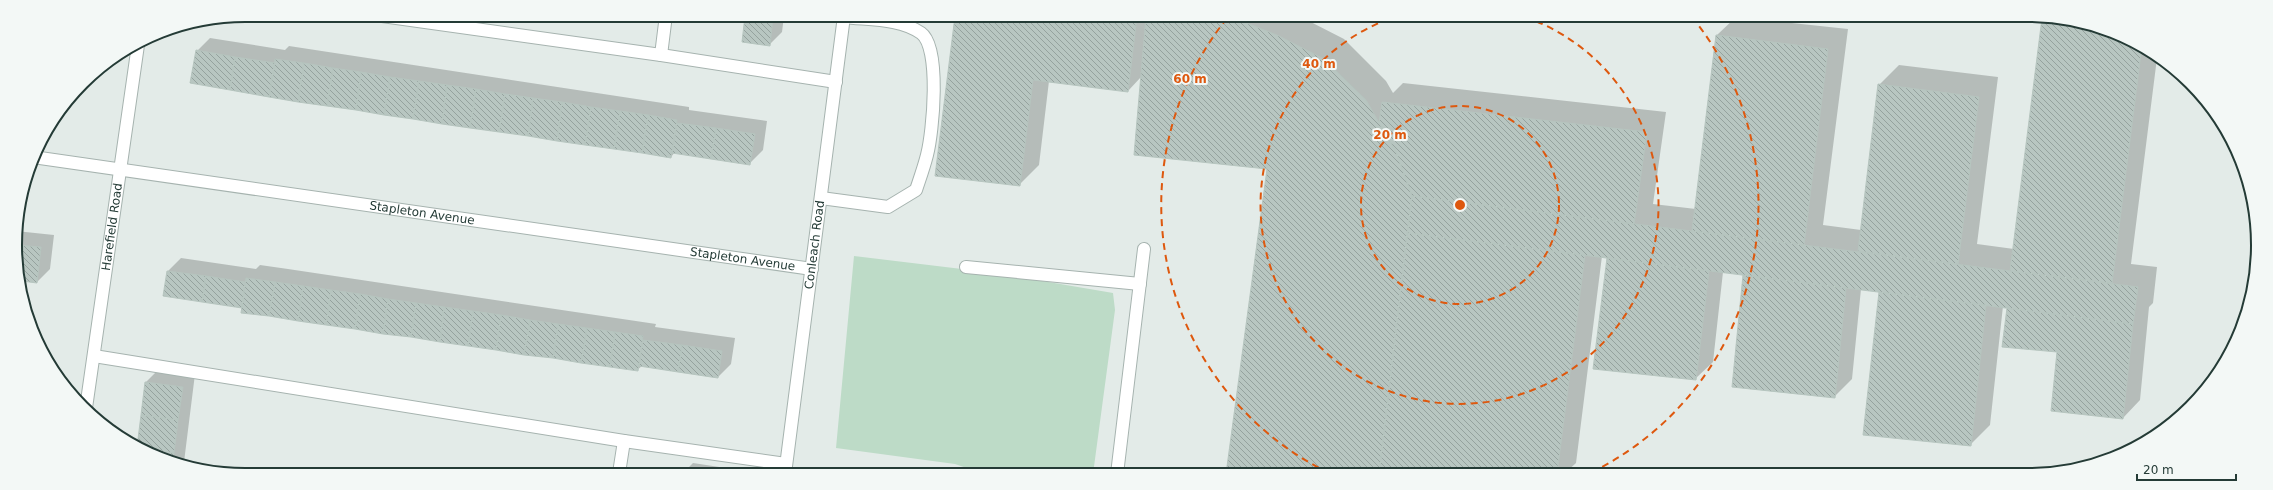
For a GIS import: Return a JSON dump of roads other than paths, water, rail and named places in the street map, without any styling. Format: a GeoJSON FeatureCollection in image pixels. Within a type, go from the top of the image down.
{"type":"FeatureCollection","features":[{"type":"Feature","properties":{"kind":"street"},"geometry":{"type":"LineString","coordinates":[[425,22],[661,55],[836,82]]}},
{"type":"Feature","properties":{"kind":"street"},"geometry":{"type":"LineString","coordinates":[[661,55],[665,22]]}},
{"type":"Feature","properties":{"kind":"street","name":"Conleach Road"},"geometry":{"type":"LineString","coordinates":[[786,468],[843,22]]}},
{"type":"Feature","properties":{"kind":"street"},"geometry":{"type":"LineString","coordinates":[[821,198],[888,207],[916,190],[928,154],[935,81],[933,57],[923,34],[903,23],[895,22]]}},
{"type":"Feature","properties":{"kind":"street","name":"Harefield Road"},"geometry":{"type":"LineString","coordinates":[[87,403],[137,50]]}},
{"type":"Feature","properties":{"kind":"street","name":"Stapleton Avenue"},"geometry":{"type":"LineString","coordinates":[[40,158],[812,270]]}},
{"type":"Feature","properties":{"kind":"street"},"geometry":{"type":"LineString","coordinates":[[1119,468],[1144,249]]}},
{"type":"Feature","properties":{"kind":"street"},"geometry":{"type":"LineString","coordinates":[[966,267],[1140,284]]}},
{"type":"Feature","properties":{"kind":"street"},"geometry":{"type":"LineString","coordinates":[[94,356],[624,441],[780,468]]}},
{"type":"Feature","properties":{"kind":"street"},"geometry":{"type":"LineString","coordinates":[[621,468],[624,441]]}}]}
